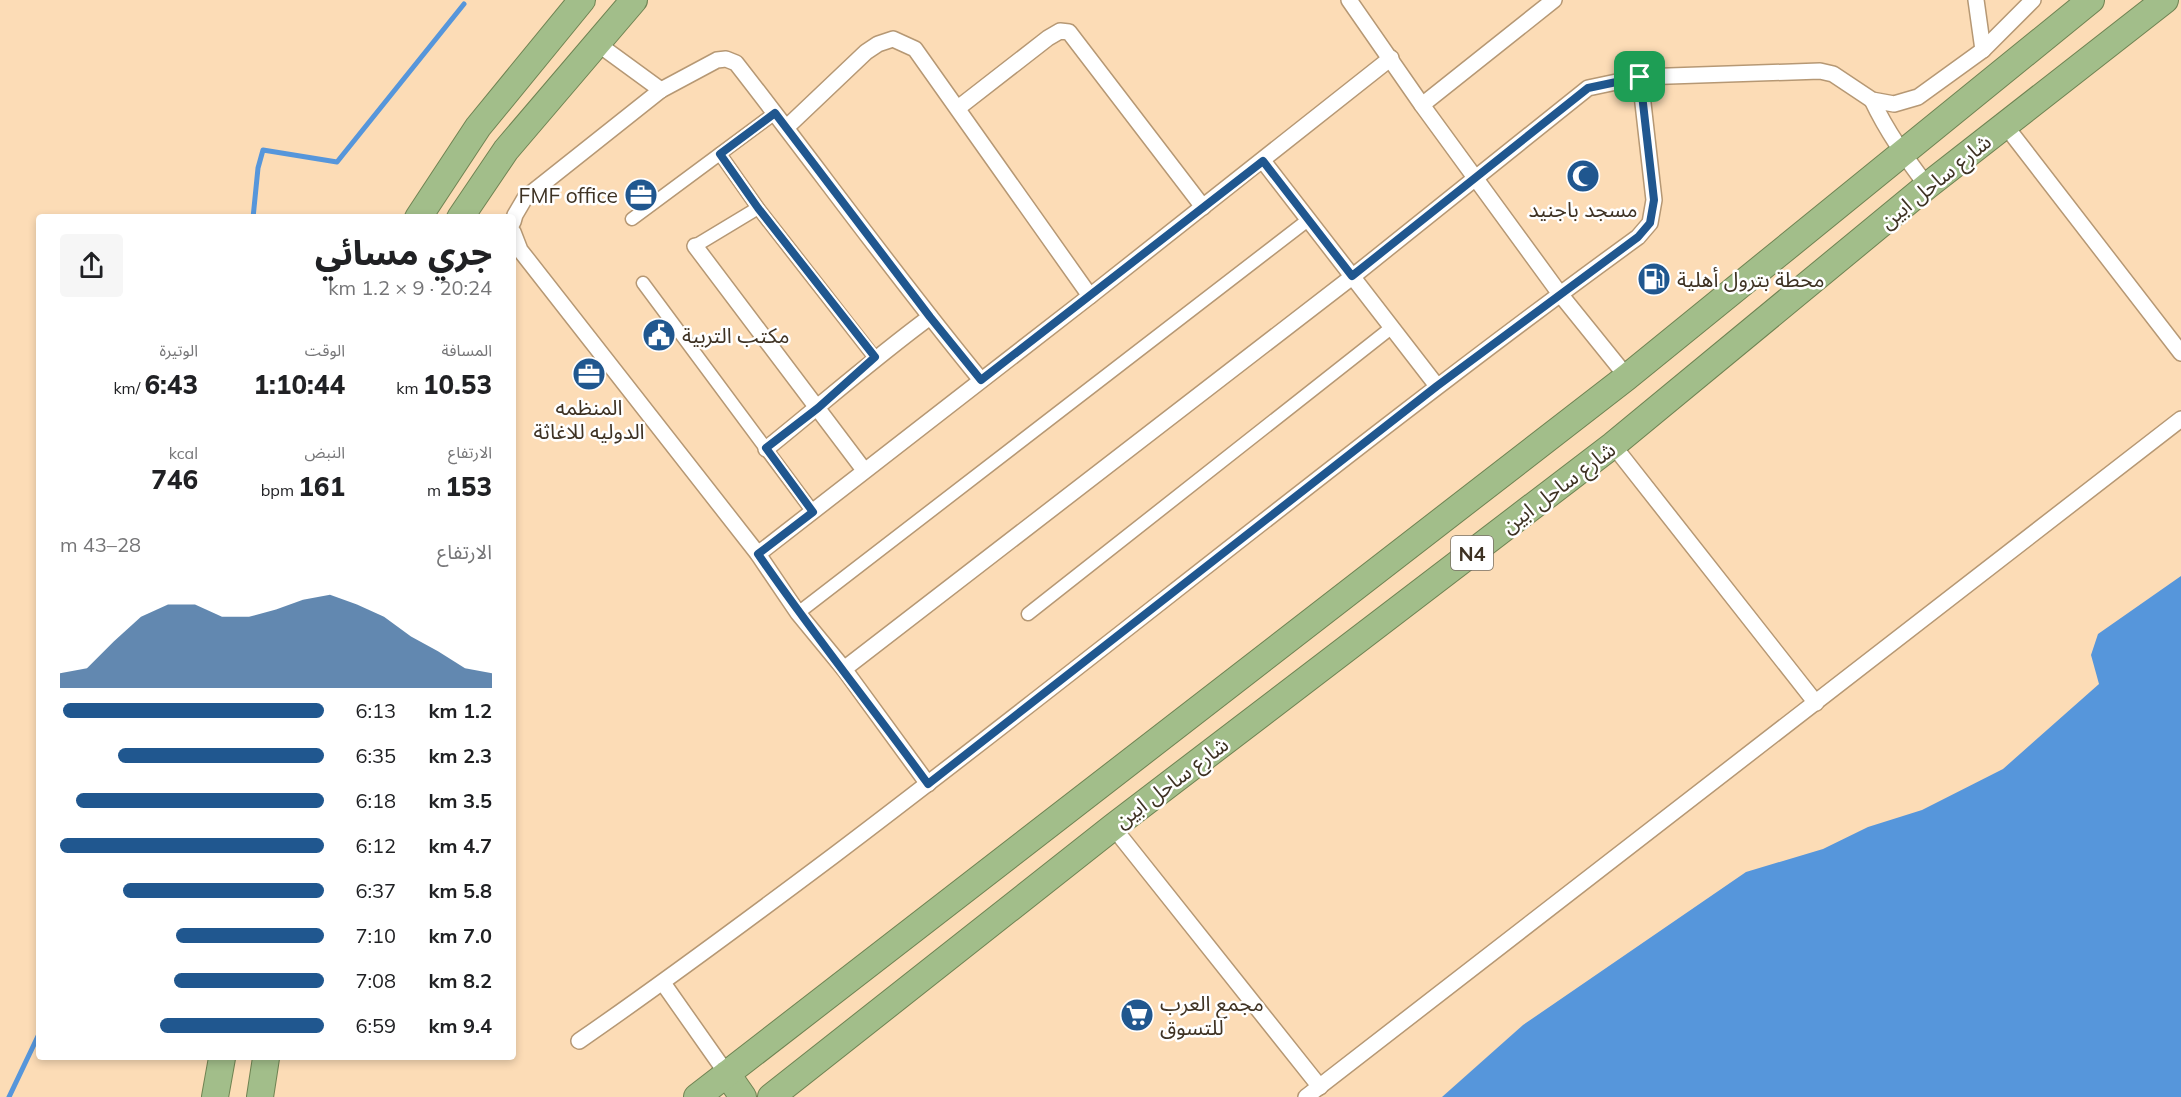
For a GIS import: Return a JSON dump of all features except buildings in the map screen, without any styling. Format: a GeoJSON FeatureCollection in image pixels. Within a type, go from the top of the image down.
{"type":"FeatureCollection","features":[{"type":"Feature","properties":{"kind":"highway"},"geometry":{"type":"LineString","coordinates":[[421,214],[478,127],[582,0]]}},
{"type":"Feature","properties":{"kind":"highway"},"geometry":{"type":"LineString","coordinates":[[463,214],[506,150],[634,0]]}},
{"type":"Feature","properties":{"kind":"highway","name":"شارع ساحل ابين"},"geometry":{"type":"LineString","coordinates":[[697,1097],[1627,377],[2091,0]]}},
{"type":"Feature","properties":{"kind":"highway","name":"شارع ساحل ابين"},"geometry":{"type":"LineString","coordinates":[[771,1097],[1113,827],[1613,445],[1928,186],[2165,0]]}},
{"type":"Feature","properties":{"kind":"highway"},"geometry":{"type":"LineString","coordinates":[[215,1097],[222,1060]]}},
{"type":"Feature","properties":{"kind":"highway"},"geometry":{"type":"LineString","coordinates":[[260,1097],[266,1060]]}},
{"type":"Feature","properties":{"kind":"highway"},"geometry":{"type":"LineString","coordinates":[[727,1074],[742,1097]]}},
{"type":"Feature","properties":{"kind":"street"},"geometry":{"type":"LineString","coordinates":[[1349,0],[1422,105],[1560,294],[1627,377]]}},
{"type":"Feature","properties":{"kind":"street"},"geometry":{"type":"LineString","coordinates":[[1422,105],[1554,0]]}},
{"type":"Feature","properties":{"kind":"street"},"geometry":{"type":"LineString","coordinates":[[1976,0],[1983,50]]}},
{"type":"Feature","properties":{"kind":"street"},"geometry":{"type":"LineString","coordinates":[[844,669],[1352,276],[1588,88],[1640,77],[1820,71],[1833,74],[1872,100],[1894,104],[1918,97],[1983,50],[2033,0]]}},
{"type":"Feature","properties":{"kind":"street"},"geometry":{"type":"LineString","coordinates":[[958,108],[1048,38],[1060,31],[1069,32],[1203,207]]}},
{"type":"Feature","properties":{"kind":"street"},"geometry":{"type":"LineString","coordinates":[[787,127],[866,52],[878,44],[893,39],[915,49],[1090,296]]}},
{"type":"Feature","properties":{"kind":"street"},"geometry":{"type":"LineString","coordinates":[[598,44],[661,90]]}},
{"type":"Feature","properties":{"kind":"street"},"geometry":{"type":"LineString","coordinates":[[758,554],[1263,161],[1391,58]]}},
{"type":"Feature","properties":{"kind":"street"},"geometry":{"type":"LineString","coordinates":[[515,214],[525,198],[661,90],[717,60],[726,59],[736,63],[787,127],[930,317],[981,380]]}},
{"type":"Feature","properties":{"kind":"street"},"geometry":{"type":"LineString","coordinates":[[579,1041],[663,983],[928,784],[1437,386],[1638,237],[1650,223],[1654,200],[1640,77]]}},
{"type":"Feature","properties":{"kind":"street"},"geometry":{"type":"LineString","coordinates":[[1872,100],[1884,126],[1902,154],[1928,186]]}},
{"type":"Feature","properties":{"kind":"street"},"geometry":{"type":"LineString","coordinates":[[632,219],[775,113]]}},
{"type":"Feature","properties":{"kind":"street"},"geometry":{"type":"LineString","coordinates":[[2005,125],[2181,353]]}},
{"type":"Feature","properties":{"kind":"street"},"geometry":{"type":"LineString","coordinates":[[720,154],[758,208],[875,357]]}},
{"type":"Feature","properties":{"kind":"street"},"geometry":{"type":"LineString","coordinates":[[1263,161],[1437,386]]}},
{"type":"Feature","properties":{"kind":"street"},"geometry":{"type":"LineString","coordinates":[[758,208],[695,246],[864,470]]}},
{"type":"Feature","properties":{"kind":"street"},"geometry":{"type":"LineString","coordinates":[[798,613],[1308,220]]}},
{"type":"Feature","properties":{"kind":"street"},"geometry":{"type":"LineString","coordinates":[[516,240],[520,250],[758,554],[798,613],[844,669],[928,784]]}},
{"type":"Feature","properties":{"kind":"street"},"geometry":{"type":"LineString","coordinates":[[643,283],[813,512]]}},
{"type":"Feature","properties":{"kind":"street"},"geometry":{"type":"LineString","coordinates":[[766,448],[818,408],[875,357],[930,317]]}},
{"type":"Feature","properties":{"kind":"street"},"geometry":{"type":"LineString","coordinates":[[1028,614],[1391,328]]}},
{"type":"Feature","properties":{"kind":"street"},"geometry":{"type":"LineString","coordinates":[[1306,1097],[2181,419]]}},
{"type":"Feature","properties":{"kind":"street"},"geometry":{"type":"LineString","coordinates":[[1613,445],[1816,703]]}},
{"type":"Feature","properties":{"kind":"street"},"geometry":{"type":"LineString","coordinates":[[1113,827],[1320,1087]]}},
{"type":"Feature","properties":{"kind":"street"},"geometry":{"type":"LineString","coordinates":[[663,983],[727,1074]]}},
{"type":"Feature","properties":{"kind":"water"},"geometry":{"type":"Polygon","coordinates":[[[2181,576],[2181,1097],[1442,1097],[1523,1025],[1746,872],[1823,849],[1868,827],[1922,810],[2003,769],[2099,684],[2091,655],[2098,634],[2181,576]]]}},
{"type":"Feature","properties":{"kind":"waterway"},"geometry":{"type":"LineString","coordinates":[[253,214],[258,168],[263,150],[337,162],[464,4]]}},
{"type":"Feature","properties":{"kind":"waterway"},"geometry":{"type":"LineString","coordinates":[[9,1097],[36,1040]]}},
{"type":"Feature","properties":{"kind":"place","name":"مسجد باجنيد"},"geometry":{"type":"Point","coordinates":[1583,176]}},
{"type":"Feature","properties":{"kind":"place","name":"FMF office"},"geometry":{"type":"Point","coordinates":[641,195]}},
{"type":"Feature","properties":{"kind":"place","name":"محطة بترول أهلية"},"geometry":{"type":"Point","coordinates":[1654,279]}},
{"type":"Feature","properties":{"kind":"place","name":"مكتب التربية"},"geometry":{"type":"Point","coordinates":[659,335]}},
{"type":"Feature","properties":{"kind":"place","name":"المنظمه الدوليه للاغاثة"},"geometry":{"type":"Point","coordinates":[589,374]}},
{"type":"Feature","properties":{"kind":"place","name":"مجمع العرب للتسوق"},"geometry":{"type":"Point","coordinates":[1137,1015]}},
{"type":"Feature","properties":{"kind":"route"},"geometry":{"type":"LineString","coordinates":[[1640,77],[1654,200],[1650,223],[1638,237],[1437,386],[928,784],[844,669],[798,613],[758,554],[813,512],[766,448],[818,408],[875,357],[758,208],[720,154],[775,113],[930,317],[981,380],[1263,161],[1352,276],[1588,88],[1640,77]]}}]}
